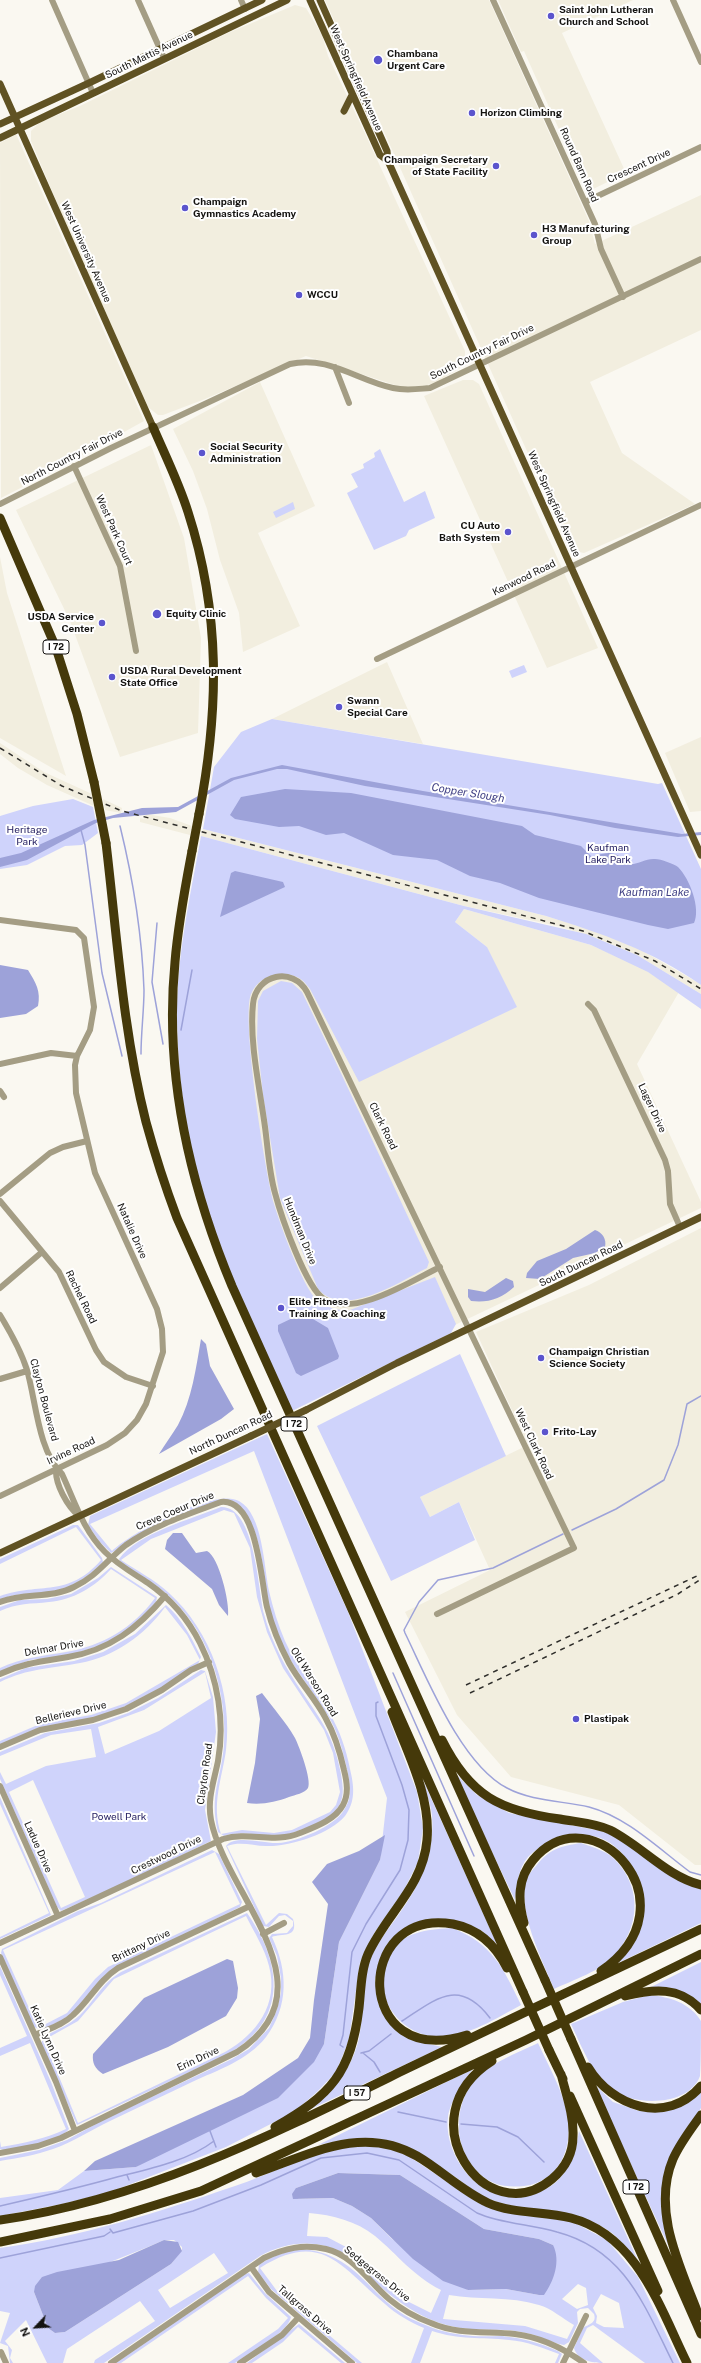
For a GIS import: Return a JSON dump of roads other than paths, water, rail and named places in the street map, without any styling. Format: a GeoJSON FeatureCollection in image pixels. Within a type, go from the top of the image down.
{"type":"FeatureCollection","features":[{"type":"Feature","properties":{"kind":"highway","name":"I 72"},"geometry":{"type":"LineString","coordinates":[[153,427],[178,485],[194,532],[205,576],[212,625],[215,679],[213,716],[209,756],[177,939],[172,1026],[179,1108],[191,1167],[207,1223],[232,1286],[540,1968],[701,2334]]}},
{"type":"Feature","properties":{"kind":"highway","name":"I 72"},"geometry":{"type":"LineString","coordinates":[[0,518],[56,648],[78,714],[94,782],[106,844],[135,1071],[146,1121],[160,1171],[177,1218],[384,1680]]}},
{"type":"Feature","properties":{"kind":"highway"},"geometry":{"type":"LineString","coordinates":[[392,1643],[452,1758],[465,1776],[484,1794],[500,1805],[525,1814],[588,1823],[610,1830],[679,1877],[701,1885]]}},
{"type":"Feature","properties":{"kind":"highway"},"geometry":{"type":"LineString","coordinates":[[384,1680],[521,1992]]}},
{"type":"Feature","properties":{"kind":"highway"},"geometry":{"type":"LineString","coordinates":[[229,2153],[307,2108],[337,2079],[348,2060],[354,2039],[366,1960],[375,1941],[414,1884],[423,1865],[427,1840],[424,1800],[389,1703],[384,1680]]}},
{"type":"Feature","properties":{"kind":"highway"},"geometry":{"type":"LineString","coordinates":[[540,1968],[526,1931],[520,1904],[520,1887],[525,1872],[540,1853],[561,1842],[582,1839],[603,1845],[619,1855],[634,1876],[640,1894],[640,1914],[633,1937],[623,1952],[612,1964],[579,1986]]}},
{"type":"Feature","properties":{"kind":"highway"},"geometry":{"type":"LineString","coordinates":[[493,2027],[459,2038],[437,2041],[418,2038],[402,2030],[387,2013],[379,1992],[380,1972],[390,1948],[402,1936],[424,1926],[442,1923],[466,1928],[483,1937],[497,1951],[521,1992]]}},
{"type":"Feature","properties":{"kind":"highway","name":"I 57"},"geometry":{"type":"LineString","coordinates":[[0,2220],[94,2201],[170,2176],[229,2153],[275,2133],[493,2027],[701,1929]]}},
{"type":"Feature","properties":{"kind":"highway","name":"I 57"},"geometry":{"type":"LineString","coordinates":[[0,2242],[77,2228],[201,2191],[526,2040],[701,1954]]}},
{"type":"Feature","properties":{"kind":"highway"},"geometry":{"type":"LineString","coordinates":[[605,2002],[640,1992],[658,1990],[682,1995],[701,2010]]}},
{"type":"Feature","properties":{"kind":"highway","name":"I 72"},"geometry":{"type":"LineString","coordinates":[[521,1992],[530,2005],[689,2363]]}},
{"type":"Feature","properties":{"kind":"highway"},"geometry":{"type":"LineString","coordinates":[[571,2039],[601,2085],[615,2097],[631,2105],[651,2108],[669,2106],[686,2099],[701,2086]]}},
{"type":"Feature","properties":{"kind":"highway"},"geometry":{"type":"LineString","coordinates":[[526,2040],[477,2072],[466,2085],[459,2098],[453,2125],[456,2146],[464,2163],[480,2180],[501,2190],[520,2192],[542,2185],[561,2170],[572,2149],[574,2128],[561,2074]]}},
{"type":"Feature","properties":{"kind":"highway"},"geometry":{"type":"LineString","coordinates":[[701,2115],[685,2137],[673,2160],[667,2180],[666,2204],[670,2235],[701,2321]]}},
{"type":"Feature","properties":{"kind":"highway"},"geometry":{"type":"LineString","coordinates":[[201,2191],[324,2147],[360,2141],[394,2146],[416,2155],[467,2191],[489,2203],[572,2218],[588,2224],[606,2234],[628,2255],[644,2277],[689,2363]]}},
{"type":"Feature","properties":{"kind":"main road","name":"South Mattis Avenue"},"geometry":{"type":"LineString","coordinates":[[0,124],[89,84],[262,0]]}},
{"type":"Feature","properties":{"kind":"main road","name":"South Mattis Avenue"},"geometry":{"type":"LineString","coordinates":[[0,138],[287,0]]}},
{"type":"Feature","properties":{"kind":"main road","name":"West Springfield Avenue"},"geometry":{"type":"LineString","coordinates":[[310,0],[380,155],[388,161]]}},
{"type":"Feature","properties":{"kind":"main road","name":"West Springfield Avenue"},"geometry":{"type":"LineString","coordinates":[[320,0],[388,151],[388,161],[701,856]]}},
{"type":"Feature","properties":{"kind":"main road","name":"West University Avenue"},"geometry":{"type":"LineString","coordinates":[[0,84],[153,427]]}},
{"type":"Feature","properties":{"kind":"main road"},"geometry":{"type":"LineString","coordinates":[[344,111],[352,95]]}},
{"type":"Feature","properties":{"kind":"main road","name":"South Duncan Road"},"geometry":{"type":"LineString","coordinates":[[469,1328],[701,1217]]}},
{"type":"Feature","properties":{"kind":"main road","name":"North Duncan Road"},"geometry":{"type":"LineString","coordinates":[[0,1553],[306,1410],[469,1328]]}},
{"type":"Feature","properties":{"kind":"street"},"geometry":{"type":"LineString","coordinates":[[52,0],[93,93]]}},
{"type":"Feature","properties":{"kind":"street"},"geometry":{"type":"LineString","coordinates":[[138,0],[164,58]]}},
{"type":"Feature","properties":{"kind":"street"},"geometry":{"type":"LineString","coordinates":[[241,0],[244,9]]}},
{"type":"Feature","properties":{"kind":"street","name":"Round Barn Road"},"geometry":{"type":"LineString","coordinates":[[493,0],[595,224],[601,249],[622,297]]}},
{"type":"Feature","properties":{"kind":"street"},"geometry":{"type":"LineString","coordinates":[[673,0],[698,47],[701,62]]}},
{"type":"Feature","properties":{"kind":"street","name":"Crescent Drive"},"geometry":{"type":"LineString","coordinates":[[585,202],[701,148]]}},
{"type":"Feature","properties":{"kind":"street","name":"South Country Fair Drive"},"geometry":{"type":"LineString","coordinates":[[153,427],[290,364],[313,362],[335,367],[391,388],[406,390],[430,388],[701,259]]}},
{"type":"Feature","properties":{"kind":"street"},"geometry":{"type":"LineString","coordinates":[[335,367],[349,403]]}},
{"type":"Feature","properties":{"kind":"street","name":"North Country Fair Drive"},"geometry":{"type":"LineString","coordinates":[[0,504],[153,427]]}},
{"type":"Feature","properties":{"kind":"street","name":"West Park Court"},"geometry":{"type":"LineString","coordinates":[[74,466],[120,566],[136,651]]}},
{"type":"Feature","properties":{"kind":"street","name":"Kenwood Road"},"geometry":{"type":"LineString","coordinates":[[377,659],[701,505]]}},
{"type":"Feature","properties":{"kind":"street","name":"Natalie Drive"},"geometry":{"type":"LineString","coordinates":[[0,920],[76,930],[84,938],[94,1007],[90,1030],[77,1056],[74,1078],[87,1141],[98,1181],[160,1321],[162,1352],[153,1386],[142,1411]]}},
{"type":"Feature","properties":{"kind":"street","name":"Clark Road"},"geometry":{"type":"LineString","coordinates":[[255,994],[262,984],[278,976],[296,980],[305,988],[469,1328]]}},
{"type":"Feature","properties":{"kind":"street","name":"Hundman Drive"},"geometry":{"type":"LineString","coordinates":[[255,994],[253,1024],[256,1065],[274,1192],[293,1244],[315,1292],[324,1299],[337,1304],[357,1304],[440,1267]]}},
{"type":"Feature","properties":{"kind":"street","name":"Lager Drive"},"geometry":{"type":"LineString","coordinates":[[588,1004],[594,1010],[665,1160],[668,1171],[670,1204],[680,1227]]}},
{"type":"Feature","properties":{"kind":"street"},"geometry":{"type":"LineString","coordinates":[[0,1064],[52,1054],[77,1056]]}},
{"type":"Feature","properties":{"kind":"street"},"geometry":{"type":"LineString","coordinates":[[0,1091],[4,1097]]}},
{"type":"Feature","properties":{"kind":"street"},"geometry":{"type":"LineString","coordinates":[[0,1194],[50,1153],[63,1147],[87,1141]]}},
{"type":"Feature","properties":{"kind":"street","name":"Rachel Road"},"geometry":{"type":"LineString","coordinates":[[0,1202],[63,1278],[96,1350],[104,1362],[126,1377],[153,1386]]}},
{"type":"Feature","properties":{"kind":"street"},"geometry":{"type":"LineString","coordinates":[[0,1288],[42,1252]]}},
{"type":"Feature","properties":{"kind":"street","name":"Clayton Boulevard"},"geometry":{"type":"LineString","coordinates":[[0,1316],[16,1342],[27,1371],[40,1429],[56,1469],[56,1477],[70,1506],[79,1516]]}},
{"type":"Feature","properties":{"kind":"street","name":"West Clark Road"},"geometry":{"type":"LineString","coordinates":[[438,1614],[574,1548],[540,1480],[469,1328]]}},
{"type":"Feature","properties":{"kind":"street"},"geometry":{"type":"LineString","coordinates":[[0,1379],[27,1371]]}},
{"type":"Feature","properties":{"kind":"street","name":"Irvine Road"},"geometry":{"type":"LineString","coordinates":[[0,1496],[114,1441],[132,1425],[142,1411]]}},
{"type":"Feature","properties":{"kind":"street","name":"Creve Coeur Drive"},"geometry":{"type":"LineString","coordinates":[[0,1602],[15,1597],[54,1594],[72,1588],[90,1578],[126,1545],[151,1530],[221,1502],[233,1504]]}},
{"type":"Feature","properties":{"kind":"street","name":"Old Warson Road"},"geometry":{"type":"LineString","coordinates":[[233,1504],[242,1510],[255,1541],[265,1601],[281,1647],[298,1678],[326,1719],[335,1737],[347,1788],[343,1806]]}},
{"type":"Feature","properties":{"kind":"street","name":"Clayton Road"},"geometry":{"type":"LineString","coordinates":[[79,1516],[87,1531],[112,1559],[165,1596],[191,1627],[208,1662],[218,1695],[220,1719],[218,1760],[209,1801],[211,1820],[218,1842],[263,1934]]}},
{"type":"Feature","properties":{"kind":"street","name":"Delmar Drive"},"geometry":{"type":"LineString","coordinates":[[0,1674],[24,1664],[82,1654],[106,1646],[140,1624],[165,1596]]}},
{"type":"Feature","properties":{"kind":"street","name":"Bellerieve Drive"},"geometry":{"type":"LineString","coordinates":[[0,1747],[40,1730],[93,1720],[126,1709],[162,1690],[191,1670],[208,1662]]}},
{"type":"Feature","properties":{"kind":"street","name":"Ladue Drive"},"geometry":{"type":"LineString","coordinates":[[0,1786],[58,1916]]}},
{"type":"Feature","properties":{"kind":"street","name":"Crestwood Drive"},"geometry":{"type":"LineString","coordinates":[[0,1943],[218,1842],[239,1836],[269,1838],[288,1837],[334,1816],[343,1806]]}},
{"type":"Feature","properties":{"kind":"street","name":"Brittany Drive"},"geometry":{"type":"LineString","coordinates":[[35,2035],[73,2015],[104,1978],[118,1968],[250,1906]]}},
{"type":"Feature","properties":{"kind":"street"},"geometry":{"type":"LineString","coordinates":[[263,1934],[284,1923]]}},
{"type":"Feature","properties":{"kind":"street","name":"Erin Drive"},"geometry":{"type":"LineString","coordinates":[[0,2153],[46,2143],[75,2131],[94,2119],[237,2052],[254,2040],[272,2013],[277,1994],[278,1972],[275,1960],[263,1934]]}},
{"type":"Feature","properties":{"kind":"street","name":"Katie Lynn Drive"},"geometry":{"type":"LineString","coordinates":[[0,1957],[35,2035],[75,2131]]}},
{"type":"Feature","properties":{"kind":"street","name":"Sedgegrass Drive"},"geometry":{"type":"LineString","coordinates":[[111,2363],[251,2267],[287,2248],[300,2246],[325,2249],[340,2254],[390,2299],[431,2324],[467,2332],[516,2334],[540,2339],[568,2352],[584,2363]]}},
{"type":"Feature","properties":{"kind":"street","name":"Tallgrass Drive"},"geometry":{"type":"LineString","coordinates":[[251,2267],[269,2292],[352,2363]]}},
{"type":"Feature","properties":{"kind":"street"},"geometry":{"type":"LineString","coordinates":[[563,2363],[586,2316]]}},
{"type":"Feature","properties":{"kind":"street"},"geometry":{"type":"LineString","coordinates":[[240,2363],[282,2335],[298,2318]]}},
{"type":"Feature","properties":{"kind":"street"},"geometry":{"type":"LineString","coordinates":[[1,2352],[6,2363]]}},
{"type":"Feature","properties":{"kind":"water"},"geometry":{"type":"Polygon","coordinates":[[[282,765],[423,791],[682,834],[701,832],[701,835],[678,837],[615,828],[550,815],[365,786],[287,769],[277,769],[234,780],[176,812],[113,818],[96,823],[27,860],[0,867],[0,858],[21,853],[94,820],[142,808],[178,807],[231,778],[282,765]]]}},
{"type":"Feature","properties":{"kind":"water","name":"Kaufman Lake"},"geometry":{"type":"Polygon","coordinates":[[[285,789],[351,793],[522,826],[535,835],[581,846],[592,857],[612,853],[631,864],[646,860],[658,859],[674,864],[687,879],[695,902],[696,917],[694,923],[668,929],[648,925],[539,898],[500,883],[470,876],[437,860],[393,855],[344,833],[326,835],[299,826],[279,827],[235,819],[230,815],[241,797],[285,789]]]}},
{"type":"Feature","properties":{"kind":"water"},"geometry":{"type":"Polygon","coordinates":[[[235,871],[283,882],[285,887],[220,917],[231,873],[235,871]]]}},
{"type":"Feature","properties":{"kind":"water"},"geometry":{"type":"Polygon","coordinates":[[[0,965],[28,970],[37,987],[39,996],[38,1006],[26,1014],[0,1018],[0,965]]]}},
{"type":"Feature","properties":{"kind":"water"},"geometry":{"type":"Polygon","coordinates":[[[595,1230],[600,1232],[603,1236],[605,1247],[595,1253],[573,1258],[540,1279],[526,1278],[527,1273],[537,1261],[566,1249],[595,1230]]]}},
{"type":"Feature","properties":{"kind":"water"},"geometry":{"type":"Polygon","coordinates":[[[506,1278],[513,1281],[514,1287],[504,1295],[489,1301],[471,1301],[468,1297],[468,1289],[485,1292],[506,1278]]]}},
{"type":"Feature","properties":{"kind":"water"},"geometry":{"type":"Polygon","coordinates":[[[303,1313],[328,1328],[339,1356],[338,1359],[301,1376],[296,1373],[278,1331],[278,1325],[303,1313]]]}},
{"type":"Feature","properties":{"kind":"water"},"geometry":{"type":"Polygon","coordinates":[[[201,1339],[206,1344],[210,1366],[234,1409],[221,1419],[159,1454],[178,1425],[187,1405],[193,1383],[201,1339]]]}},
{"type":"Feature","properties":{"kind":"water"},"geometry":{"type":"Polygon","coordinates":[[[173,1533],[182,1533],[196,1553],[207,1551],[216,1562],[223,1581],[228,1616],[219,1605],[212,1589],[165,1549],[167,1540],[173,1533]]]}},
{"type":"Feature","properties":{"kind":"water"},"geometry":{"type":"Polygon","coordinates":[[[262,1693],[295,1738],[304,1763],[309,1784],[308,1788],[300,1794],[269,1803],[253,1804],[247,1803],[255,1763],[260,1719],[256,1696],[262,1693]]]}},
{"type":"Feature","properties":{"kind":"water"},"geometry":{"type":"Polygon","coordinates":[[[385,1835],[380,1860],[339,1942],[324,2044],[314,2062],[278,2098],[136,2167],[84,2171],[95,2161],[243,2095],[298,2058],[310,2038],[328,1904],[312,1882],[327,1864],[359,1851],[385,1835]]]}},
{"type":"Feature","properties":{"kind":"water"},"geometry":{"type":"Polygon","coordinates":[[[227,1959],[233,1961],[238,1988],[237,1998],[226,2016],[168,2047],[103,2074],[96,2068],[93,2060],[93,2054],[144,1998],[227,1959]]]}},
{"type":"Feature","properties":{"kind":"water"},"geometry":{"type":"Polygon","coordinates":[[[338,2173],[400,2175],[484,2229],[539,2239],[553,2245],[556,2264],[551,2284],[544,2295],[506,2289],[468,2290],[443,2281],[413,2259],[371,2218],[352,2206],[333,2198],[293,2199],[292,2194],[296,2188],[338,2173]]]}},
{"type":"Feature","properties":{"kind":"water"},"geometry":{"type":"Polygon","coordinates":[[[164,2240],[178,2242],[182,2251],[171,2264],[65,2332],[55,2333],[48,2328],[34,2292],[35,2286],[42,2277],[57,2272],[119,2260],[164,2240]]]}},
{"type":"Feature","properties":{"kind":"waterway"},"geometry":{"type":"LineString","coordinates":[[120,826],[133,886],[143,969],[144,990],[141,1054]]}},
{"type":"Feature","properties":{"kind":"waterway"},"geometry":{"type":"LineString","coordinates":[[81,830],[85,845],[102,973],[122,1056]]}},
{"type":"Feature","properties":{"kind":"waterway"},"geometry":{"type":"LineString","coordinates":[[157,923],[152,982],[163,1044]]}},
{"type":"Feature","properties":{"kind":"waterway"},"geometry":{"type":"LineString","coordinates":[[181,1030],[192,970]]}},
{"type":"Feature","properties":{"kind":"waterway"},"geometry":{"type":"LineString","coordinates":[[572,1530],[616,1509],[664,1480],[678,1445],[687,1404],[701,1396]]}},
{"type":"Feature","properties":{"kind":"waterway"},"geometry":{"type":"LineString","coordinates":[[563,1534],[493,1568],[438,1580],[419,1602],[404,1630],[405,1633],[435,1695],[460,1740],[475,1760],[490,1776],[507,1788],[526,1796],[589,1807],[616,1818],[642,1835],[690,1872],[701,1875]]}},
{"type":"Feature","properties":{"kind":"waterway"},"geometry":{"type":"LineString","coordinates":[[393,1673],[474,1856]]}},
{"type":"Feature","properties":{"kind":"waterway"},"geometry":{"type":"LineString","coordinates":[[343,2047],[340,2045],[343,2035],[352,1952],[366,1924],[400,1870],[408,1840],[409,1810],[402,1785],[376,1716],[376,1703],[378,1702]]}},
{"type":"Feature","properties":{"kind":"waterway"},"geometry":{"type":"LineString","coordinates":[[402,2021],[426,2005],[447,1996],[457,1995],[468,1998],[479,2005],[490,2018]]}},
{"type":"Feature","properties":{"kind":"waterway"},"geometry":{"type":"LineString","coordinates":[[361,2053],[369,2051],[391,2034]]}},
{"type":"Feature","properties":{"kind":"waterway"},"geometry":{"type":"LineString","coordinates":[[363,2053],[374,2062],[380,2072]]}},
{"type":"Feature","properties":{"kind":"waterway"},"geometry":{"type":"LineString","coordinates":[[398,2112],[446,2122]]}},
{"type":"Feature","properties":{"kind":"waterway"},"geometry":{"type":"LineString","coordinates":[[461,2124],[497,2127],[518,2137],[544,2162]]}},
{"type":"Feature","properties":{"kind":"waterway"},"geometry":{"type":"LineString","coordinates":[[210,2131],[216,2147]]}},
{"type":"Feature","properties":{"kind":"waterway"},"geometry":{"type":"LineString","coordinates":[[0,2206],[73,2189],[168,2164],[192,2154],[214,2141]]}},
{"type":"Feature","properties":{"kind":"waterway"},"geometry":{"type":"LineString","coordinates":[[110,2229],[113,2233],[193,2211],[261,2185],[321,2158],[367,2153],[399,2160],[477,2213],[506,2222],[557,2232],[580,2240],[600,2252],[616,2266],[630,2282],[673,2363]]}},
{"type":"Feature","properties":{"kind":"waterway"},"geometry":{"type":"LineString","coordinates":[[127,2175],[129,2180]]}},
{"type":"Feature","properties":{"kind":"waterway"},"geometry":{"type":"LineString","coordinates":[[0,2258],[104,2236],[110,2232]]}},
{"type":"Feature","properties":{"kind":"railway"},"geometry":{"type":"LineString","coordinates":[[0,748],[62,786],[122,811],[583,931],[655,961],[701,989]]}},
{"type":"Feature","properties":{"kind":"railway"},"geometry":{"type":"LineString","coordinates":[[466,1685],[701,1574]]}},
{"type":"Feature","properties":{"kind":"railway"},"geometry":{"type":"LineString","coordinates":[[470,1693],[678,1594],[701,1579]]}},
{"type":"Feature","properties":{"kind":"place","name":"Saint John Lutheran Church and School"},"geometry":{"type":"Point","coordinates":[551,16]}},
{"type":"Feature","properties":{"kind":"place","name":"Chambana Urgent Care"},"geometry":{"type":"Point","coordinates":[378,60]}},
{"type":"Feature","properties":{"kind":"place","name":"Horizon Climbing"},"geometry":{"type":"Point","coordinates":[472,113]}},
{"type":"Feature","properties":{"kind":"place","name":"Champaign Secretary of State Facility"},"geometry":{"type":"Point","coordinates":[496,166]}},
{"type":"Feature","properties":{"kind":"place","name":"Champaign Gymnastics Academy"},"geometry":{"type":"Point","coordinates":[185,208]}},
{"type":"Feature","properties":{"kind":"place","name":"H3 Manufacturing Group"},"geometry":{"type":"Point","coordinates":[534,235]}},
{"type":"Feature","properties":{"kind":"place","name":"WCCU"},"geometry":{"type":"Point","coordinates":[299,295]}},
{"type":"Feature","properties":{"kind":"place","name":"Social Security Administration"},"geometry":{"type":"Point","coordinates":[202,453]}},
{"type":"Feature","properties":{"kind":"place","name":"CU Auto Bath System"},"geometry":{"type":"Point","coordinates":[508,532]}},
{"type":"Feature","properties":{"kind":"place","name":"Equity Clinic"},"geometry":{"type":"Point","coordinates":[157,614]}},
{"type":"Feature","properties":{"kind":"place","name":"USDA Service Center"},"geometry":{"type":"Point","coordinates":[102,623]}},
{"type":"Feature","properties":{"kind":"place","name":"USDA Rural Development State Office"},"geometry":{"type":"Point","coordinates":[112,677]}},
{"type":"Feature","properties":{"kind":"place","name":"Swann Special Care"},"geometry":{"type":"Point","coordinates":[339,707]}},
{"type":"Feature","properties":{"kind":"place","name":"Elite Fitness Training & Coaching"},"geometry":{"type":"Point","coordinates":[281,1308]}},
{"type":"Feature","properties":{"kind":"place","name":"Champaign Christian Science Society"},"geometry":{"type":"Point","coordinates":[541,1358]}},
{"type":"Feature","properties":{"kind":"place","name":"Frito-Lay"},"geometry":{"type":"Point","coordinates":[545,1432]}},
{"type":"Feature","properties":{"kind":"place","name":"Plastipak"},"geometry":{"type":"Point","coordinates":[576,1719]}},
{"type":"Feature","properties":{"kind":"water label","name":"Copper Slough"},"geometry":{"type":"Point","coordinates":[468,793]}},
{"type":"Feature","properties":{"kind":"park label","name":"Heritage Park"},"geometry":{"type":"Point","coordinates":[27,836]}},
{"type":"Feature","properties":{"kind":"park label","name":"Kaufman Lake Park"},"geometry":{"type":"Point","coordinates":[608,854]}},
{"type":"Feature","properties":{"kind":"park label","name":"Powell Park"},"geometry":{"type":"Point","coordinates":[119,1817]}}]}
